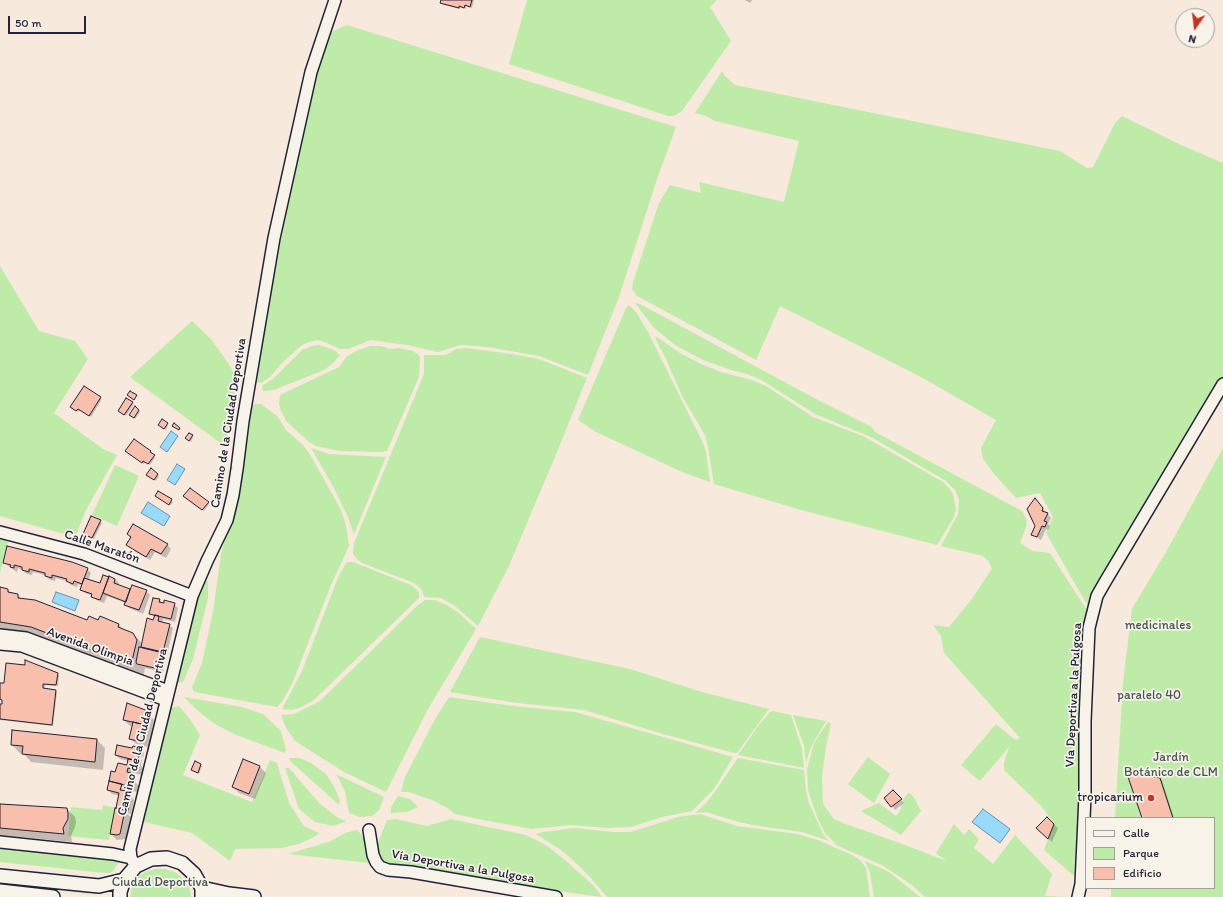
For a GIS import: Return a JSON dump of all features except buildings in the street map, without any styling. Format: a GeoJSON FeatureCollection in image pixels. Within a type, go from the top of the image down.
{"type":"FeatureCollection","features":[{"type":"Feature","properties":{"kind":"main road"},"geometry":{"type":"LineString","coordinates":[[120,897],[124,880],[134,862],[167,858],[182,863],[194,874],[202,893],[254,897]]}},
{"type":"Feature","properties":{"kind":"main road"},"geometry":{"type":"LineString","coordinates":[[0,876],[99,886],[124,880]]}},
{"type":"Feature","properties":{"kind":"main road"},"geometry":{"type":"LineString","coordinates":[[0,891],[53,897]]}},
{"type":"Feature","properties":{"kind":"street","name":"Camino de la Ciudad Deportiva"},"geometry":{"type":"LineString","coordinates":[[134,862],[130,849],[192,596],[206,561],[227,520],[233,496],[238,469],[243,421],[274,238],[310,72],[335,0]]}},
{"type":"Feature","properties":{"kind":"street","name":"Vía Deportiva a la Pulgosa"},"geometry":{"type":"LineString","coordinates":[[1078,897],[1081,884],[1085,796],[1085,721],[1089,628],[1093,612],[1098,596],[1105,582],[1223,384]]}},
{"type":"Feature","properties":{"kind":"street","name":"Calle Maratón"},"geometry":{"type":"LineString","coordinates":[[0,532],[84,554],[192,596]]}},
{"type":"Feature","properties":{"kind":"street","name":"Avenida Olimpia"},"geometry":{"type":"LineString","coordinates":[[0,635],[26,638],[167,695]]}},
{"type":"Feature","properties":{"kind":"street","name":"Avenida Olimpia"},"geometry":{"type":"LineString","coordinates":[[0,644],[22,646],[167,695]]}},
{"type":"Feature","properties":{"kind":"street","name":"Vía Deportiva a la Pulgosa"},"geometry":{"type":"LineString","coordinates":[[369,830],[373,855],[376,862],[380,867],[388,870],[411,872],[556,897]]}},
{"type":"Feature","properties":{"kind":"street"},"geometry":{"type":"LineString","coordinates":[[0,842],[114,854],[134,862]]}},
{"type":"Feature","properties":{"kind":"green space"},"geometry":{"type":"Polygon","coordinates":[[[527,0],[717,0],[710,7],[731,41],[682,111],[674,116],[668,116],[509,64],[527,0]]]}},
{"type":"Feature","properties":{"kind":"green space"},"geometry":{"type":"Polygon","coordinates":[[[347,25],[676,127],[658,176],[619,297],[588,375],[539,356],[487,347],[461,345],[438,352],[407,345],[371,340],[348,349],[340,349],[318,340],[302,345],[283,362],[270,377],[261,383],[254,382],[299,146],[314,85],[329,33],[347,25]]]}},
{"type":"Feature","properties":{"kind":"green space"},"geometry":{"type":"Polygon","coordinates":[[[722,71],[725,76],[735,85],[1060,151],[1087,168],[1093,167],[1115,123],[1122,116],[1179,144],[1223,163],[1223,379],[1090,606],[1087,604],[1046,533],[1053,517],[1040,493],[1016,498],[983,459],[981,448],[996,420],[921,377],[780,306],[756,360],[637,296],[632,289],[659,203],[670,185],[701,193],[699,182],[784,202],[799,141],[715,121],[706,116],[695,113],[722,71]]]}},
{"type":"Feature","properties":{"kind":"green space"},"geometry":{"type":"Polygon","coordinates":[[[0,266],[39,331],[75,341],[88,359],[54,413],[103,449],[117,455],[86,510],[75,537],[0,516],[0,266]]]}},
{"type":"Feature","properties":{"kind":"green space"},"geometry":{"type":"Polygon","coordinates":[[[635,303],[640,304],[814,398],[872,427],[875,432],[1022,511],[1027,520],[1020,543],[1033,551],[1050,553],[1088,612],[1084,633],[1078,748],[1078,803],[1080,816],[1074,876],[1044,850],[1054,823],[1041,806],[1004,770],[1004,763],[1009,747],[980,781],[961,765],[996,724],[1015,740],[1020,738],[944,653],[941,636],[933,625],[949,627],[971,600],[992,569],[989,562],[983,556],[941,546],[958,514],[959,500],[955,490],[946,481],[873,438],[815,414],[760,379],[703,360],[675,345],[654,328],[635,303]]]}},
{"type":"Feature","properties":{"kind":"green space"},"geometry":{"type":"Polygon","coordinates":[[[629,305],[636,312],[648,332],[702,441],[706,451],[710,482],[682,472],[596,432],[578,420],[626,308],[629,305]]]}},
{"type":"Feature","properties":{"kind":"green space"},"geometry":{"type":"Polygon","coordinates":[[[192,321],[211,339],[237,378],[226,447],[130,377],[192,321]]]}},
{"type":"Feature","properties":{"kind":"green space"},"geometry":{"type":"Polygon","coordinates":[[[657,337],[680,353],[701,364],[766,386],[813,417],[863,436],[943,482],[953,494],[956,510],[953,519],[937,545],[801,510],[714,484],[705,435],[683,398],[655,338],[657,337]]]}},
{"type":"Feature","properties":{"kind":"green space"},"geometry":{"type":"Polygon","coordinates":[[[319,345],[334,350],[340,355],[324,370],[274,390],[263,391],[262,386],[274,378],[302,350],[319,345]]]}},
{"type":"Feature","properties":{"kind":"green space"},"geometry":{"type":"Polygon","coordinates":[[[370,346],[381,346],[390,349],[399,348],[413,351],[420,356],[419,377],[387,451],[339,451],[316,446],[309,442],[287,422],[279,404],[280,395],[339,367],[346,357],[356,351],[370,346]]]}},
{"type":"Feature","properties":{"kind":"green space"},"geometry":{"type":"Polygon","coordinates":[[[466,348],[539,359],[587,378],[508,568],[478,626],[455,606],[441,598],[424,597],[422,590],[414,583],[362,563],[353,554],[354,543],[424,374],[424,355],[446,355],[456,349],[466,348]]]}},
{"type":"Feature","properties":{"kind":"green space"},"geometry":{"type":"Polygon","coordinates":[[[255,404],[261,404],[278,417],[286,430],[303,445],[311,456],[341,510],[346,526],[349,546],[331,585],[292,684],[282,702],[277,707],[194,692],[192,687],[202,663],[213,612],[221,554],[228,528],[250,407],[255,404]]]}},
{"type":"Feature","properties":{"kind":"green space"},"geometry":{"type":"Polygon","coordinates":[[[311,448],[329,454],[386,457],[354,534],[348,517],[334,488],[311,448]]]}},
{"type":"Feature","properties":{"kind":"green space","name":"Jardín Botánico de CLM"},"geometry":{"type":"Polygon","coordinates":[[[1223,448],[1223,897],[1111,897],[1111,889],[1215,889],[1215,817],[1115,817],[1123,682],[1132,609],[1166,552],[1223,448]]]}},
{"type":"Feature","properties":{"kind":"green space"},"geometry":{"type":"Polygon","coordinates":[[[115,465],[139,476],[117,526],[92,515],[115,465]]]}},
{"type":"Feature","properties":{"kind":"green space"},"geometry":{"type":"Polygon","coordinates":[[[0,539],[8,541],[0,573],[0,539]]]}},
{"type":"Feature","properties":{"kind":"green space"},"geometry":{"type":"Polygon","coordinates":[[[347,562],[353,562],[411,585],[419,592],[419,598],[315,699],[302,707],[292,710],[282,709],[302,671],[339,575],[347,562]]]}},
{"type":"Feature","properties":{"kind":"green space"},"geometry":{"type":"Polygon","coordinates":[[[208,581],[208,598],[193,659],[183,682],[178,683],[177,673],[195,596],[204,582],[208,581]]]}},
{"type":"Feature","properties":{"kind":"green space"},"geometry":{"type":"Polygon","coordinates":[[[425,600],[435,600],[445,604],[459,613],[476,629],[428,709],[386,792],[344,772],[295,741],[286,728],[281,715],[294,714],[320,701],[417,606],[425,600]]]}},
{"type":"Feature","properties":{"kind":"green space"},"geometry":{"type":"Polygon","coordinates":[[[480,637],[630,669],[702,692],[769,709],[737,753],[734,753],[663,734],[584,710],[510,702],[450,692],[480,637]]]}},
{"type":"Feature","properties":{"kind":"green space"},"geometry":{"type":"Polygon","coordinates":[[[184,697],[242,707],[263,714],[281,731],[286,750],[285,753],[236,735],[213,723],[184,697]]]}},
{"type":"Feature","properties":{"kind":"green space"},"geometry":{"type":"Polygon","coordinates":[[[449,697],[513,706],[575,712],[733,757],[714,789],[692,811],[662,817],[631,827],[609,828],[571,825],[532,829],[483,820],[455,814],[432,800],[409,792],[401,792],[405,777],[434,721],[449,697]]]}},
{"type":"Feature","properties":{"kind":"green space"},"geometry":{"type":"Polygon","coordinates":[[[179,706],[200,735],[183,775],[252,802],[270,760],[277,763],[289,803],[304,826],[319,833],[299,844],[282,848],[235,849],[230,861],[192,833],[144,822],[169,708],[179,706]]]}},
{"type":"Feature","properties":{"kind":"green space"},"geometry":{"type":"Polygon","coordinates":[[[773,711],[791,715],[802,748],[804,768],[738,755],[758,726],[770,712],[773,711]]]}},
{"type":"Feature","properties":{"kind":"green space"},"geometry":{"type":"Polygon","coordinates":[[[793,715],[826,721],[811,747],[806,763],[804,746],[793,715]]]}},
{"type":"Feature","properties":{"kind":"green space"},"geometry":{"type":"Polygon","coordinates":[[[828,722],[831,724],[826,746],[822,778],[823,804],[834,819],[946,861],[936,853],[954,824],[964,835],[969,829],[979,839],[974,848],[993,864],[1015,835],[1052,874],[1045,896],[1068,897],[989,897],[989,895],[988,897],[925,897],[912,885],[882,865],[838,846],[825,833],[817,817],[808,790],[807,769],[814,743],[828,722]]]}},
{"type":"Feature","properties":{"kind":"green space"},"geometry":{"type":"Polygon","coordinates":[[[868,757],[890,774],[874,803],[848,784],[868,757]]]}},
{"type":"Feature","properties":{"kind":"green space"},"geometry":{"type":"Polygon","coordinates":[[[290,758],[300,758],[311,763],[326,774],[340,800],[339,805],[289,760],[290,758]]]}},
{"type":"Feature","properties":{"kind":"green space"},"geometry":{"type":"Polygon","coordinates":[[[738,758],[804,770],[809,803],[823,834],[829,841],[802,832],[752,825],[706,812],[695,813],[714,793],[738,758]]]}},
{"type":"Feature","properties":{"kind":"green space"},"geometry":{"type":"Polygon","coordinates":[[[285,768],[289,768],[319,803],[338,818],[346,821],[332,826],[315,822],[299,809],[285,768]]]}},
{"type":"Feature","properties":{"kind":"green space"},"geometry":{"type":"Polygon","coordinates":[[[336,774],[384,797],[379,810],[372,816],[360,817],[349,813],[345,792],[336,774]]]}},
{"type":"Feature","properties":{"kind":"green space"},"geometry":{"type":"Polygon","coordinates":[[[908,793],[912,795],[921,811],[901,835],[861,811],[879,803],[896,816],[900,811],[903,800],[908,793]]]}},
{"type":"Feature","properties":{"kind":"green space"},"geometry":{"type":"Polygon","coordinates":[[[398,796],[410,799],[418,807],[407,812],[391,813],[391,807],[398,796]]]}},
{"type":"Feature","properties":{"kind":"green space"},"geometry":{"type":"Polygon","coordinates":[[[103,805],[115,808],[109,840],[68,836],[71,807],[102,810],[103,805]]]}},
{"type":"Feature","properties":{"kind":"green space"},"geometry":{"type":"Polygon","coordinates":[[[700,814],[737,826],[797,834],[818,840],[852,855],[861,861],[866,868],[870,897],[607,897],[574,861],[561,850],[536,834],[575,828],[613,832],[631,832],[678,817],[700,814]]]}},
{"type":"Feature","properties":{"kind":"green space"},"geometry":{"type":"Polygon","coordinates":[[[396,819],[427,826],[451,819],[526,835],[546,845],[565,860],[593,885],[602,897],[388,868],[380,860],[377,851],[378,843],[387,820],[396,819]]]}},
{"type":"Feature","properties":{"kind":"green space"},"geometry":{"type":"Polygon","coordinates":[[[357,830],[368,842],[369,863],[288,854],[331,841],[345,833],[357,830]]]}},
{"type":"Feature","properties":{"kind":"green space"},"geometry":{"type":"Polygon","coordinates":[[[0,845],[101,855],[120,861],[110,873],[0,862],[0,845]]]}},
{"type":"Feature","properties":{"kind":"green space"},"geometry":{"type":"Polygon","coordinates":[[[865,861],[889,872],[920,897],[874,897],[870,873],[865,861]]]}},
{"type":"Feature","properties":{"kind":"green space","name":"Ciudad Deportiva"},"geometry":{"type":"Polygon","coordinates":[[[155,869],[165,869],[175,872],[183,878],[189,886],[191,897],[130,897],[132,887],[137,878],[145,872],[155,869]]]}},
{"type":"Feature","properties":{"kind":"green space"},"geometry":{"type":"Polygon","coordinates":[[[0,881],[89,890],[89,894],[0,884],[0,881]]]}},
{"type":"Feature","properties":{"kind":"water"},"geometry":{"type":"Polygon","coordinates":[[[171,431],[178,436],[167,452],[160,447],[171,431]]]}},
{"type":"Feature","properties":{"kind":"water"},"geometry":{"type":"Polygon","coordinates":[[[177,464],[185,469],[175,485],[167,480],[177,464]]]}},
{"type":"Feature","properties":{"kind":"water"},"geometry":{"type":"Polygon","coordinates":[[[148,502],[170,516],[164,526],[141,513],[148,502]]]}},
{"type":"Feature","properties":{"kind":"water"},"geometry":{"type":"Polygon","coordinates":[[[56,592],[79,600],[75,611],[52,602],[56,592]]]}},
{"type":"Feature","properties":{"kind":"water"},"geometry":{"type":"Polygon","coordinates":[[[983,809],[1010,829],[1000,843],[972,822],[983,809]]]}},
{"type":"Feature","properties":{"kind":"place","name":"tropicarium"},"geometry":{"type":"Point","coordinates":[1151,798]}},
{"type":"Feature","properties":{"kind":"park label","name":"medicinales"},"geometry":{"type":"Point","coordinates":[1158,626]}},
{"type":"Feature","properties":{"kind":"park label","name":"paralelo 40"},"geometry":{"type":"Point","coordinates":[1149,696]}}]}
